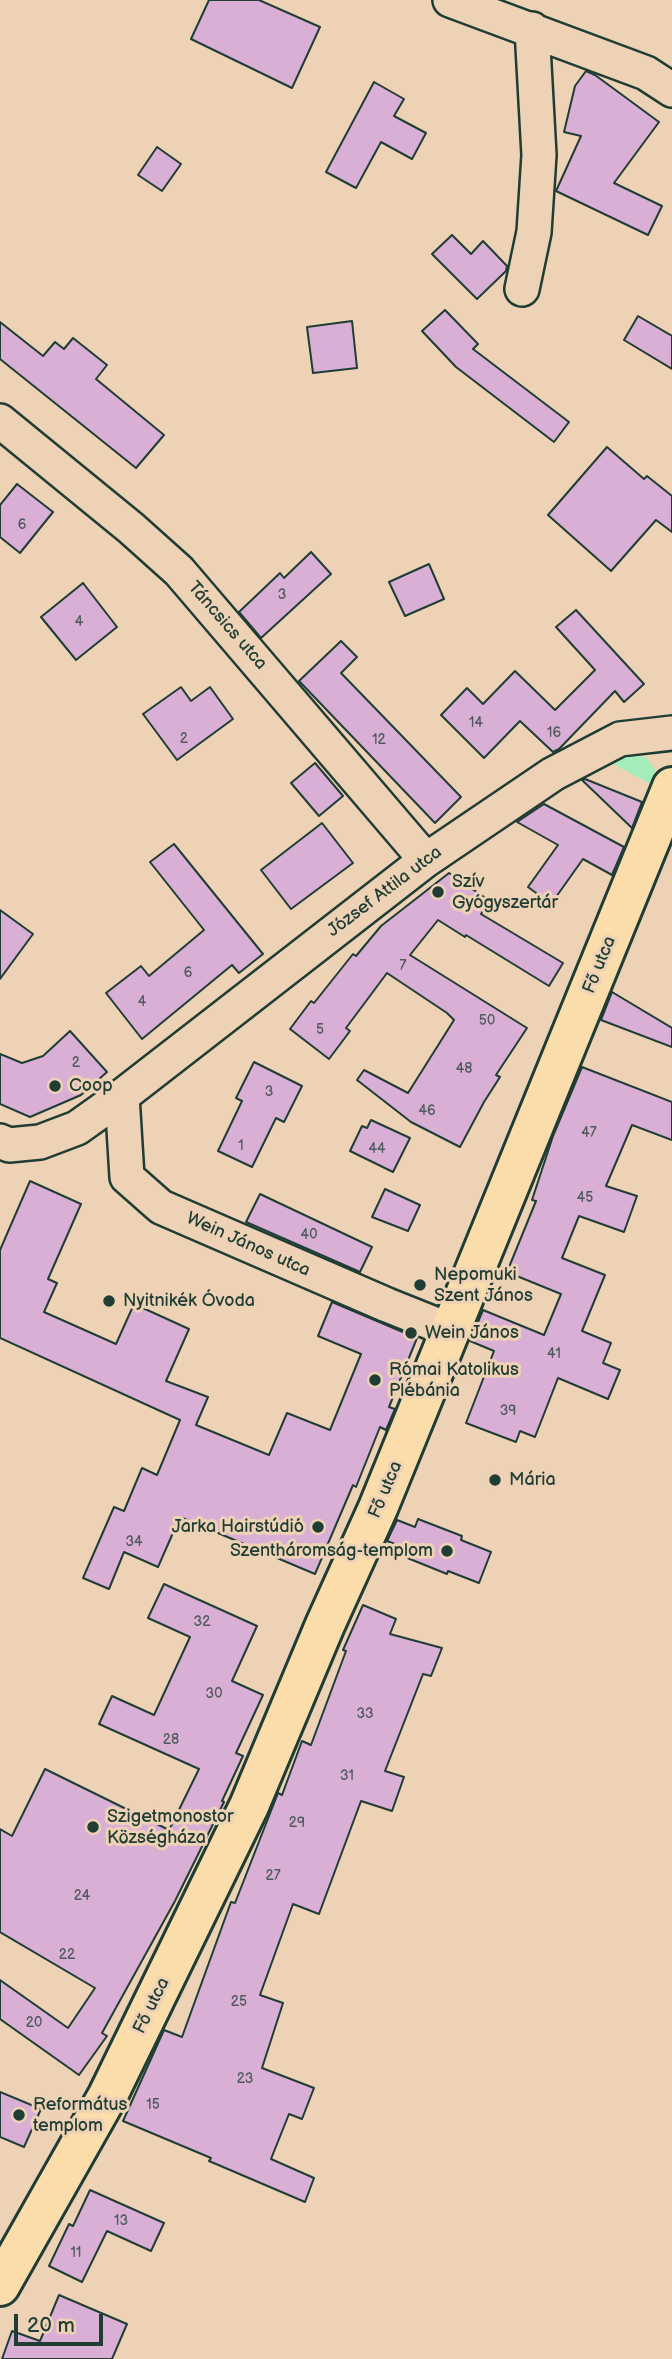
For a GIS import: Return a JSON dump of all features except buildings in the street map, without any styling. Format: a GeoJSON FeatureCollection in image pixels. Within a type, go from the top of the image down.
{"type":"FeatureCollection","features":[{"type":"Feature","properties":{"kind":"main road","name":"Fő utca"},"geometry":{"type":"LineString","coordinates":[[0,2286],[108,2095],[249,1806],[452,1331],[672,787]]}},
{"type":"Feature","properties":{"kind":"street"},"geometry":{"type":"LineString","coordinates":[[450,0],[646,72],[672,90]]}},
{"type":"Feature","properties":{"kind":"street"},"geometry":{"type":"LineString","coordinates":[[522,289],[534,232],[539,155],[532,29]]}},
{"type":"Feature","properties":{"kind":"street","name":"Táncsics utca"},"geometry":{"type":"LineString","coordinates":[[0,421],[131,528],[179,571],[426,860]]}},
{"type":"Feature","properties":{"kind":"street","name":"József Attila utca"},"geometry":{"type":"LineString","coordinates":[[0,1142],[9,1145],[40,1142],[77,1128],[426,860],[553,774],[620,739],[672,733]]}},
{"type":"Feature","properties":{"kind":"street","name":"Wein János utca"},"geometry":{"type":"LineString","coordinates":[[122,1096],[127,1177],[161,1207],[452,1331]]}},
{"type":"Feature","properties":{"kind":"green space"},"geometry":{"type":"Polygon","coordinates":[[[632,754],[647,758],[655,770],[653,785],[609,762],[632,754]]]}},
{"type":"Feature","properties":{"kind":"place","name":"Szív Gyógyszertár"},"geometry":{"type":"Point","coordinates":[438,892]}},
{"type":"Feature","properties":{"kind":"place","name":"Coop"},"geometry":{"type":"Point","coordinates":[55,1086]}},
{"type":"Feature","properties":{"kind":"place","name":"Nepomuki Szent János"},"geometry":{"type":"Point","coordinates":[420,1285]}},
{"type":"Feature","properties":{"kind":"place","name":"Nyitnikék Óvoda"},"geometry":{"type":"Point","coordinates":[109,1301]}},
{"type":"Feature","properties":{"kind":"place","name":"Wein János"},"geometry":{"type":"Point","coordinates":[411,1333]}},
{"type":"Feature","properties":{"kind":"place","name":"Római Katolikus Plébánia"},"geometry":{"type":"Point","coordinates":[375,1380]}},
{"type":"Feature","properties":{"kind":"place","name":"Mária"},"geometry":{"type":"Point","coordinates":[495,1480]}},
{"type":"Feature","properties":{"kind":"place","name":"Jarka Hairstúdió"},"geometry":{"type":"Point","coordinates":[318,1527]}},
{"type":"Feature","properties":{"kind":"place","name":"Szentháromság-templom"},"geometry":{"type":"Point","coordinates":[447,1551]}},
{"type":"Feature","properties":{"kind":"place","name":"Szigetmonostor Községháza"},"geometry":{"type":"Point","coordinates":[93,1827]}},
{"type":"Feature","properties":{"kind":"place","name":"Református templom"},"geometry":{"type":"Point","coordinates":[19,2115]}}]}
